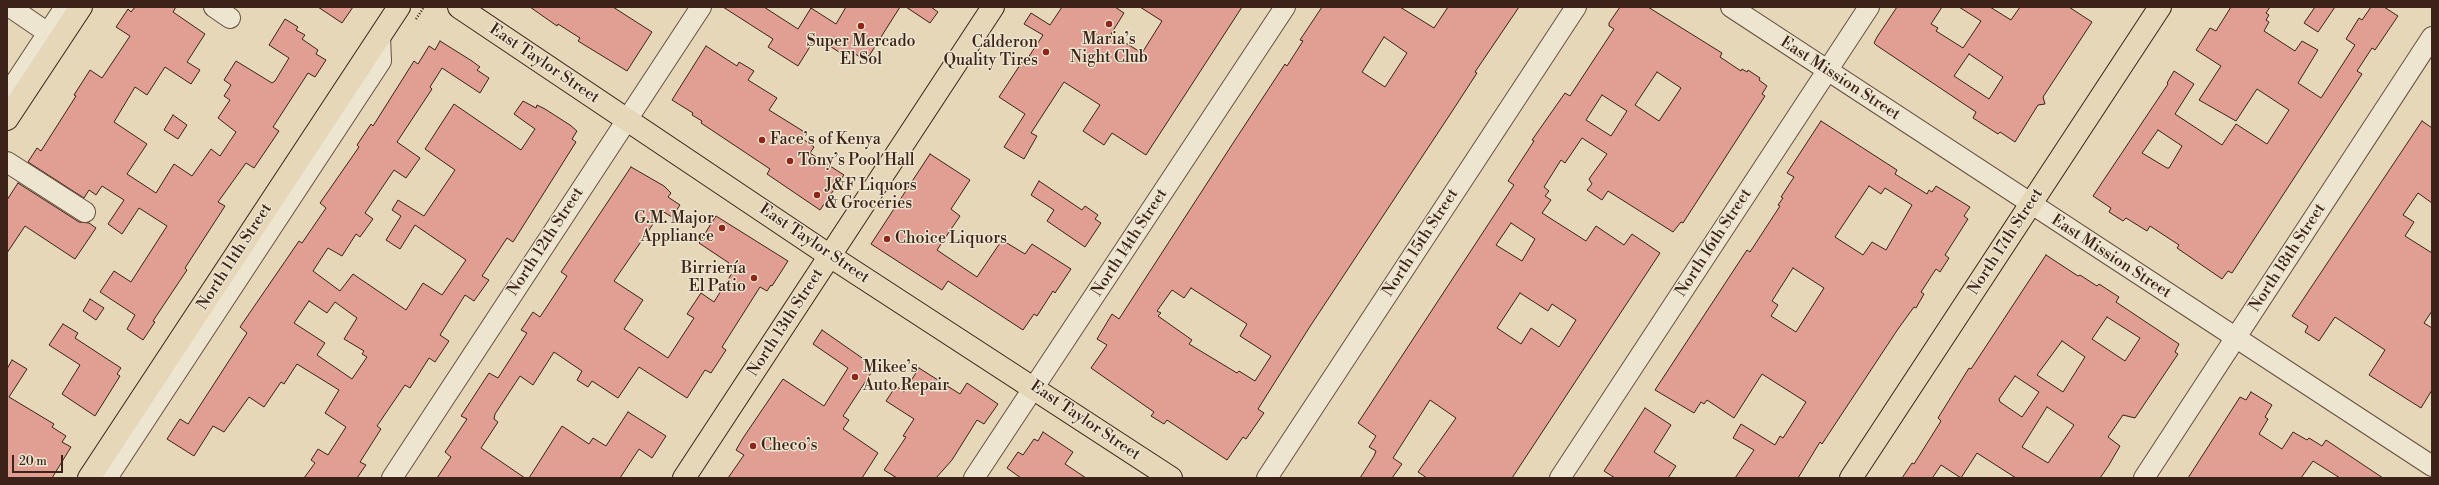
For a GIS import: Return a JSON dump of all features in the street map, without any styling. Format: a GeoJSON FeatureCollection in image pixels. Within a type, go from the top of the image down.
{"type":"FeatureCollection","features":[{"type":"Feature","properties":{"kind":"main road"},"geometry":{"type":"LineString","coordinates":[[7,119],[81,7]]}},
{"type":"Feature","properties":{"kind":"main road","name":"East Taylor Street"},"geometry":{"type":"LineString","coordinates":[[459,7],[830,256],[1035,387],[1171,478]]}},
{"type":"Feature","properties":{"kind":"main road","name":"North 13th Street"},"geometry":{"type":"LineString","coordinates":[[684,478],[993,7]]}},
{"type":"Feature","properties":{"kind":"main road","name":"North 17th Street"},"geometry":{"type":"LineString","coordinates":[[1851,478],[2160,7]]}},
{"type":"Feature","properties":{"kind":"main road","name":"North 11th Street"},"geometry":{"type":"LineString","coordinates":[[89,478],[380,36],[407,13]]}},
{"type":"Feature","properties":{"kind":"street"},"geometry":{"type":"LineString","coordinates":[[10,7],[48,33]]}},
{"type":"Feature","properties":{"kind":"street"},"geometry":{"type":"LineString","coordinates":[[7,95],[65,7]]}},
{"type":"Feature","properties":{"kind":"street"},"geometry":{"type":"LineString","coordinates":[[214,7],[230,18]]}},
{"type":"Feature","properties":{"kind":"street","name":"North 12th Street"},"geometry":{"type":"LineString","coordinates":[[392,478],[701,7]]}},
{"type":"Feature","properties":{"kind":"street","name":"North 14th Street"},"geometry":{"type":"LineString","coordinates":[[974,478],[1285,7]]}},
{"type":"Feature","properties":{"kind":"street","name":"North 15th Street"},"geometry":{"type":"LineString","coordinates":[[1267,478],[1576,7]]}},
{"type":"Feature","properties":{"kind":"street","name":"East Mission Street"},"geometry":{"type":"LineString","coordinates":[[1731,7],[2432,466]]}},
{"type":"Feature","properties":{"kind":"street","name":"North 16th Street"},"geometry":{"type":"LineString","coordinates":[[1560,478],[1869,7]]}},
{"type":"Feature","properties":{"kind":"street","name":"North 11th Street"},"geometry":{"type":"LineString","coordinates":[[107,478],[381,61],[380,36]]}},
{"type":"Feature","properties":{"kind":"street","name":"North 18th Street"},"geometry":{"type":"LineString","coordinates":[[2144,478],[2432,37]]}},
{"type":"Feature","properties":{"kind":"street"},"geometry":{"type":"LineString","coordinates":[[7,162],[85,212]]}},
{"type":"Feature","properties":{"kind":"path"},"geometry":{"type":"LineString","coordinates":[[407,13],[424,7]]}},
{"type":"Feature","properties":{"kind":"building"},"geometry":{"type":"Polygon","coordinates":[[[135,7],[176,7],[173,12],[205,34],[187,62],[200,70],[191,84],[165,67],[147,95],[135,87],[114,122],[147,144],[127,174],[156,193],[174,164],[192,176],[211,149],[220,156],[236,132],[218,118],[230,100],[224,96],[231,85],[224,80],[236,61],[272,83],[275,81],[289,58],[269,45],[285,19],[298,27],[296,30],[305,35],[302,39],[318,50],[316,54],[326,60],[315,77],[308,73],[273,127],[279,131],[254,168],[246,163],[218,202],[225,206],[185,268],[187,270],[153,321],[155,322],[143,340],[127,329],[135,315],[100,292],[114,271],[131,282],[167,226],[139,208],[122,234],[108,224],[124,200],[102,186],[96,195],[89,190],[84,198],[28,162],[37,148],[41,151],[76,96],[74,95],[90,70],[102,78],[130,36],[116,27],[128,9],[131,12],[135,7]]]}},
{"type":"Feature","properties":{"kind":"building"},"geometry":{"type":"Polygon","coordinates":[[[318,7],[353,7],[342,23],[318,7]]]}},
{"type":"Feature","properties":{"kind":"building"},"geometry":{"type":"Polygon","coordinates":[[[530,7],[613,7],[652,32],[627,71],[578,41],[580,38],[558,24],[557,26],[530,7]]]}},
{"type":"Feature","properties":{"kind":"building"},"geometry":{"type":"Polygon","coordinates":[[[723,7],[764,7],[798,29],[811,8],[836,24],[846,7],[900,7],[869,56],[863,53],[860,57],[849,50],[845,56],[816,37],[798,66],[768,47],[773,39],[723,7]]]}},
{"type":"Feature","properties":{"kind":"building"},"geometry":{"type":"Polygon","coordinates":[[[906,7],[931,7],[938,12],[930,23],[906,7]]]}},
{"type":"Feature","properties":{"kind":"building"},"geometry":{"type":"Polygon","coordinates":[[[1062,7],[1115,7],[1124,13],[1111,34],[1142,53],[1162,21],[1140,7],[1242,7],[1146,155],[1112,133],[1104,145],[1083,131],[1100,105],[1064,82],[1031,133],[1037,136],[1024,159],[1004,147],[1025,114],[999,97],[1022,62],[1024,64],[1043,35],[1024,24],[1031,13],[1050,25],[1062,7]]]}},
{"type":"Feature","properties":{"kind":"building"},"geometry":{"type":"Polygon","coordinates":[[[1322,7],[1400,7],[1434,28],[1448,7],[1519,7],[1475,72],[1477,73],[1309,328],[1258,409],[1264,413],[1246,439],[1243,437],[1227,460],[1167,420],[1164,424],[1151,416],[1154,412],[1091,368],[1107,345],[1097,339],[1112,314],[1119,319],[1285,64],[1287,66],[1303,41],[1300,40],[1322,7]],[[1384,37],[1362,72],[1385,87],[1407,53],[1384,37]],[[1191,288],[1184,298],[1172,290],[1157,311],[1161,313],[1158,316],[1192,340],[1189,344],[1237,373],[1239,371],[1255,381],[1271,356],[1240,336],[1247,324],[1191,288]]]}},
{"type":"Feature","properties":{"kind":"building"},"geometry":{"type":"Polygon","coordinates":[[[1620,7],[1648,7],[1722,53],[1720,57],[1741,71],[1742,69],[1747,72],[1748,70],[1760,78],[1759,80],[1767,86],[1762,94],[1765,96],[1683,223],[1681,222],[1673,232],[1608,191],[1602,200],[1587,190],[1592,184],[1589,179],[1607,154],[1582,138],[1565,163],[1561,160],[1544,187],[1549,191],[1545,196],[1551,200],[1542,213],[1586,241],[1596,226],[1624,245],[1632,234],[1660,253],[1512,478],[1427,478],[1418,472],[1456,418],[1430,400],[1393,458],[1402,464],[1392,478],[1360,478],[1376,451],[1369,447],[1376,436],[1358,423],[1514,185],[1508,181],[1534,141],[1532,140],[1565,93],[1570,96],[1614,29],[1609,26],[1609,23],[1620,7]],[[1657,72],[1635,105],[1659,121],[1681,88],[1657,72]],[[1602,95],[1586,120],[1611,136],[1627,111],[1602,95]],[[1511,223],[1496,245],[1522,261],[1535,239],[1511,223]],[[1520,293],[1497,328],[1521,344],[1531,328],[1559,347],[1576,320],[1552,304],[1548,311],[1520,293]]]}},
{"type":"Feature","properties":{"kind":"building"},"geometry":{"type":"Polygon","coordinates":[[[1897,7],[1942,7],[1931,24],[1938,28],[1936,31],[1963,48],[1981,21],[1959,7],[1990,7],[2011,20],[2020,7],[2069,7],[2092,22],[2043,97],[2045,104],[2038,105],[2015,142],[2000,132],[1998,134],[1973,118],[1976,112],[1876,45],[1874,43],[1897,7]],[[1969,54],[1954,76],[1989,99],[2003,77],[1969,54]]]}},
{"type":"Feature","properties":{"kind":"building"},"geometry":{"type":"Polygon","coordinates":[[[2231,7],[2270,7],[2266,13],[2269,15],[2266,20],[2269,22],[2264,31],[2295,51],[2302,41],[2318,50],[2298,83],[2321,98],[2355,45],[2346,39],[2359,18],[2362,20],[2371,7],[2384,7],[2398,16],[2375,50],[2372,48],[2357,71],[2362,74],[2232,273],[2228,271],[2222,279],[2177,248],[2179,245],[2150,226],[2147,231],[2126,218],[2123,221],[2109,212],[2111,208],[2093,196],[2168,84],[2167,83],[2174,71],[2194,84],[2175,114],[2222,145],[2236,124],[2267,144],[2289,110],[2257,89],[2236,121],[2199,100],[2221,66],[2196,50],[2210,28],[2216,31],[2231,7]],[[2158,130],[2142,153],[2169,168],[2182,146],[2158,130]]]}},
{"type":"Feature","properties":{"kind":"building"},"geometry":{"type":"Polygon","coordinates":[[[2315,7],[2335,7],[2318,32],[2304,23],[2315,7]]]}},
{"type":"Feature","properties":{"kind":"building"},"geometry":{"type":"Polygon","coordinates":[[[440,41],[480,67],[477,70],[489,78],[480,93],[442,68],[430,87],[432,89],[397,142],[420,158],[406,178],[394,170],[365,213],[373,219],[360,237],[356,234],[342,256],[328,248],[313,271],[340,291],[353,274],[406,310],[423,283],[442,295],[466,260],[415,225],[400,249],[386,240],[401,216],[392,210],[398,200],[424,216],[455,170],[425,149],[454,104],[521,150],[535,129],[514,114],[523,101],[536,108],[537,105],[545,109],[570,125],[577,131],[572,139],[576,142],[513,242],[507,238],[482,276],[489,280],[474,301],[465,295],[440,335],[449,341],[435,362],[429,358],[410,388],[405,385],[377,426],[381,429],[360,462],[366,465],[357,478],[304,478],[315,463],[311,460],[318,449],[328,455],[346,427],[325,413],[339,390],[297,364],[284,384],[281,382],[264,407],[249,397],[224,432],[213,426],[194,456],[167,439],[180,419],[188,424],[247,333],[240,327],[299,241],[302,243],[326,208],[320,203],[359,147],[357,145],[371,124],[373,126],[414,61],[418,64],[429,46],[435,50],[440,41]],[[309,301],[294,323],[325,343],[317,355],[352,379],[367,357],[362,354],[364,351],[344,339],[357,318],[335,302],[327,313],[309,301]]]}},
{"type":"Feature","properties":{"kind":"building"},"geometry":{"type":"Polygon","coordinates":[[[706,46],[737,66],[739,62],[754,71],[748,80],[777,98],[769,110],[806,133],[803,139],[814,147],[810,153],[844,175],[820,210],[767,174],[770,169],[701,123],[702,121],[692,115],[693,113],[672,100],[706,46]]]}},
{"type":"Feature","properties":{"kind":"building"},"geometry":{"type":"Polygon","coordinates":[[[173,115],[187,125],[178,139],[164,130],[173,115]]]}},
{"type":"Feature","properties":{"kind":"building"},"geometry":{"type":"Polygon","coordinates":[[[1821,121],[1897,170],[1895,174],[1927,194],[1929,190],[1932,192],[1936,186],[1970,207],[1964,216],[1968,219],[1945,255],[1949,258],[1940,272],[1936,269],[1921,292],[1924,294],[1916,308],[1914,307],[1898,329],[1822,444],[1820,442],[1798,478],[1735,478],[1754,450],[1733,438],[1741,424],[1775,445],[1780,436],[1783,438],[1806,402],[1762,374],[1734,418],[1707,400],[1704,404],[1701,402],[1694,413],[1655,390],[1747,250],[1750,252],[1780,206],[1778,205],[1783,198],[1781,197],[1794,177],[1787,173],[1821,121]],[[1869,186],[1835,237],[1863,255],[1872,242],[1886,250],[1912,205],[1885,188],[1881,194],[1869,186]],[[1793,268],[1772,301],[1778,305],[1771,316],[1796,332],[1824,288],[1793,268]]]}},
{"type":"Feature","properties":{"kind":"building"},"geometry":{"type":"Polygon","coordinates":[[[2422,121],[2432,128],[2432,203],[2418,193],[2403,215],[2414,222],[2405,236],[2432,253],[2432,311],[2424,323],[2432,328],[2432,390],[2421,408],[2369,375],[2385,350],[2335,317],[2319,341],[2305,332],[2308,326],[2292,316],[2422,121]]]}},
{"type":"Feature","properties":{"kind":"building"},"geometry":{"type":"Polygon","coordinates":[[[930,154],[970,180],[951,209],[960,216],[937,250],[977,277],[1002,240],[1025,254],[1032,244],[1071,269],[1055,293],[1053,291],[1037,316],[1034,314],[1023,330],[948,281],[942,290],[871,244],[930,154]]]}},
{"type":"Feature","properties":{"kind":"building"},"geometry":{"type":"Polygon","coordinates":[[[631,167],[664,186],[671,193],[668,197],[680,205],[672,217],[662,211],[614,281],[643,300],[624,329],[668,358],[694,318],[687,314],[701,293],[714,302],[734,270],[727,266],[729,263],[699,243],[716,216],[788,261],[772,286],[771,285],[767,291],[760,287],[722,347],[726,350],[711,373],[705,370],[687,398],[639,367],[618,398],[592,381],[588,387],[577,380],[582,371],[554,352],[533,385],[520,376],[495,414],[494,419],[498,422],[481,448],[525,478],[437,478],[451,457],[445,452],[467,419],[461,416],[489,373],[498,378],[527,333],[521,330],[533,312],[540,317],[567,276],[561,272],[631,167]]]}},
{"type":"Feature","properties":{"kind":"building"},"geometry":{"type":"Polygon","coordinates":[[[1039,181],[1082,210],[1085,206],[1098,215],[1095,219],[1101,223],[1085,247],[1047,221],[1054,210],[1031,195],[1039,181]]]}},
{"type":"Feature","properties":{"kind":"building"},"geometry":{"type":"Polygon","coordinates":[[[18,183],[79,222],[89,223],[96,228],[75,259],[25,226],[7,253],[7,200],[18,183]]]}},
{"type":"Feature","properties":{"kind":"building"},"geometry":{"type":"Polygon","coordinates":[[[2046,255],[2078,276],[2080,275],[2097,286],[2099,284],[2119,297],[2116,302],[2179,344],[2175,352],[2178,354],[2135,418],[2123,415],[2108,437],[2120,446],[2100,478],[2016,478],[1977,453],[1961,478],[1941,465],[1933,477],[1936,478],[1902,478],[1912,463],[1914,464],[1941,421],[1938,418],[1969,368],[1971,369],[2046,255]],[[2107,317],[2092,339],[2125,361],[2140,338],[2107,317]],[[2062,341],[2037,375],[2063,392],[2085,357],[2062,341]],[[2015,376],[1999,399],[2000,402],[2022,417],[2039,392],[2015,376]],[[2047,407],[2022,447],[2048,463],[2074,425],[2047,407]]]}},
{"type":"Feature","properties":{"kind":"building"},"geometry":{"type":"Polygon","coordinates":[[[90,299],[104,308],[96,320],[83,311],[90,299]]]}},
{"type":"Feature","properties":{"kind":"building"},"geometry":{"type":"Polygon","coordinates":[[[63,324],[78,333],[75,338],[121,368],[117,374],[120,376],[95,416],[62,394],[80,365],[49,345],[63,324]]]}},
{"type":"Feature","properties":{"kind":"building"},"geometry":{"type":"Polygon","coordinates":[[[822,330],[875,367],[843,416],[849,420],[843,429],[878,453],[862,478],[728,478],[744,455],[736,450],[783,379],[824,406],[848,368],[813,344],[822,330]]]}},
{"type":"Feature","properties":{"kind":"building"},"geometry":{"type":"Polygon","coordinates":[[[12,360],[27,369],[9,397],[54,424],[52,427],[66,436],[62,442],[71,447],[52,478],[7,478],[7,369],[12,360]]]}},
{"type":"Feature","properties":{"kind":"building"},"geometry":{"type":"Polygon","coordinates":[[[919,368],[960,394],[967,383],[998,404],[984,424],[977,420],[952,460],[936,478],[897,478],[884,470],[906,437],[903,436],[914,419],[886,401],[896,386],[904,392],[919,368]]]}},
{"type":"Feature","properties":{"kind":"building"},"geometry":{"type":"Polygon","coordinates":[[[2251,392],[2272,405],[2265,417],[2268,419],[2259,434],[2282,449],[2293,432],[2307,440],[2309,438],[2322,446],[2326,440],[2383,478],[2340,478],[2313,461],[2301,478],[2188,478],[2240,397],[2246,400],[2251,392]]]}},
{"type":"Feature","properties":{"kind":"building"},"geometry":{"type":"Polygon","coordinates":[[[1645,408],[1671,425],[1654,452],[1676,466],[1668,478],[1615,478],[1604,471],[1645,408]]]}},
{"type":"Feature","properties":{"kind":"building"},"geometry":{"type":"Polygon","coordinates":[[[628,412],[666,436],[652,458],[639,449],[620,478],[529,478],[562,426],[589,444],[593,438],[606,446],[628,412]]]}},
{"type":"Feature","properties":{"kind":"building"},"geometry":{"type":"Polygon","coordinates":[[[1043,432],[1073,452],[1065,464],[1086,478],[1021,478],[1007,468],[1018,452],[1023,455],[1034,439],[1038,441],[1043,432]]]}},
{"type":"Feature","properties":{"kind":"place","name":"Maria’s Night Club"},"geometry":{"type":"Point","coordinates":[1109,24]}},
{"type":"Feature","properties":{"kind":"place","name":"Super Mercado El Sol"},"geometry":{"type":"Point","coordinates":[861,26]}},
{"type":"Feature","properties":{"kind":"place","name":"Calderon Quality Tires"},"geometry":{"type":"Point","coordinates":[1046,52]}},
{"type":"Feature","properties":{"kind":"place","name":"Face’s of Kenya"},"geometry":{"type":"Point","coordinates":[762,140]}},
{"type":"Feature","properties":{"kind":"place","name":"Tony’s Pool Hall"},"geometry":{"type":"Point","coordinates":[790,161]}},
{"type":"Feature","properties":{"kind":"place","name":"J&F Liquors & Groceries"},"geometry":{"type":"Point","coordinates":[817,195]}},
{"type":"Feature","properties":{"kind":"place","name":"G.M. Major Appliance"},"geometry":{"type":"Point","coordinates":[722,228]}},
{"type":"Feature","properties":{"kind":"place","name":"Choice Liquors"},"geometry":{"type":"Point","coordinates":[887,239]}},
{"type":"Feature","properties":{"kind":"place","name":"Birriería El Patio"},"geometry":{"type":"Point","coordinates":[754,278]}},
{"type":"Feature","properties":{"kind":"place","name":"Mikee’s Auto Repair"},"geometry":{"type":"Point","coordinates":[855,377]}},
{"type":"Feature","properties":{"kind":"place","name":"Checo’s"},"geometry":{"type":"Point","coordinates":[753,446]}}]}
